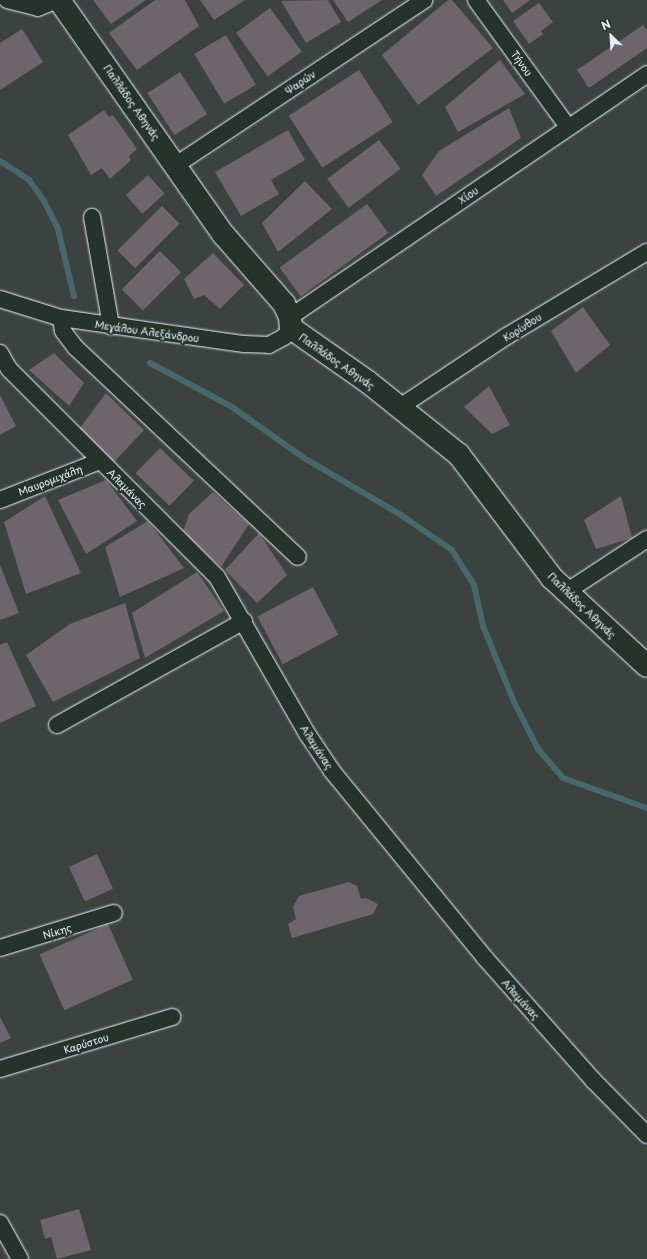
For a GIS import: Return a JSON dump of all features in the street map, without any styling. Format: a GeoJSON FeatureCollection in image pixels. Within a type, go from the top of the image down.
{"type":"FeatureCollection","features":[{"type":"Feature","properties":{"kind":"street","name":"Παλλάδος Αθηνάς"},"geometry":{"type":"LineString","coordinates":[[7,0],[38,8],[58,0],[176,165],[223,234],[279,297],[291,323],[400,407],[459,455],[480,478],[536,558],[566,592],[647,666]]}},
{"type":"Feature","properties":{"kind":"street","name":"Ψαρών"},"geometry":{"type":"LineString","coordinates":[[176,165],[424,0]]}},
{"type":"Feature","properties":{"kind":"street","name":"Τήνου"},"geometry":{"type":"LineString","coordinates":[[476,0],[568,127]]}},
{"type":"Feature","properties":{"kind":"street","name":"Χίου"},"geometry":{"type":"LineString","coordinates":[[291,323],[568,127],[647,74]]}},
{"type":"Feature","properties":{"kind":"street"},"geometry":{"type":"LineString","coordinates":[[92,216],[111,326]]}},
{"type":"Feature","properties":{"kind":"street","name":"Κορίνθου"},"geometry":{"type":"LineString","coordinates":[[400,407],[520,328],[647,252]]}},
{"type":"Feature","properties":{"kind":"street","name":"Μεγάλου Αλεξάνδρου"},"geometry":{"type":"LineString","coordinates":[[0,302],[60,318],[261,345],[278,342],[291,323]]}},
{"type":"Feature","properties":{"kind":"street"},"geometry":{"type":"LineString","coordinates":[[60,318],[63,331],[75,347],[298,558]]}},
{"type":"Feature","properties":{"kind":"street","name":"Αλαμάνας"},"geometry":{"type":"LineString","coordinates":[[0,353],[9,369],[217,577],[244,621],[292,708],[332,771],[485,958],[593,1080],[647,1135]]}},
{"type":"Feature","properties":{"kind":"street","name":"Μαυρομιχάλη"},"geometry":{"type":"LineString","coordinates":[[0,500],[100,461]]}},
{"type":"Feature","properties":{"kind":"street"},"geometry":{"type":"LineString","coordinates":[[566,592],[647,539]]}},
{"type":"Feature","properties":{"kind":"street"},"geometry":{"type":"LineString","coordinates":[[57,725],[244,621]]}},
{"type":"Feature","properties":{"kind":"street","name":"Νίκης"},"geometry":{"type":"LineString","coordinates":[[0,948],[114,913]]}},
{"type":"Feature","properties":{"kind":"street","name":"Καρύστου"},"geometry":{"type":"LineString","coordinates":[[0,1069],[172,1017]]}},
{"type":"Feature","properties":{"kind":"street"},"geometry":{"type":"LineString","coordinates":[[0,1223],[20,1259]]}},
{"type":"Feature","properties":{"kind":"building"},"geometry":{"type":"Polygon","coordinates":[[[93,0],[146,0],[111,24],[93,0]]]}},
{"type":"Feature","properties":{"kind":"building"},"geometry":{"type":"Polygon","coordinates":[[[155,0],[185,0],[199,26],[137,70],[109,33],[155,0]]]}},
{"type":"Feature","properties":{"kind":"building"},"geometry":{"type":"Polygon","coordinates":[[[200,0],[245,0],[214,20],[200,0]]]}},
{"type":"Feature","properties":{"kind":"building"},"geometry":{"type":"Polygon","coordinates":[[[328,0],[341,22],[306,43],[281,1],[328,0]]]}},
{"type":"Feature","properties":{"kind":"building"},"geometry":{"type":"Polygon","coordinates":[[[333,0],[382,0],[348,22],[333,0]]]}},
{"type":"Feature","properties":{"kind":"building"},"geometry":{"type":"Polygon","coordinates":[[[448,0],[452,0],[493,48],[418,105],[382,55],[448,0]]]}},
{"type":"Feature","properties":{"kind":"building"},"geometry":{"type":"Polygon","coordinates":[[[503,0],[530,0],[512,13],[503,0]]]}},
{"type":"Feature","properties":{"kind":"building"},"geometry":{"type":"Polygon","coordinates":[[[539,3],[553,22],[541,31],[543,34],[529,44],[513,21],[539,3]]]}},
{"type":"Feature","properties":{"kind":"building"},"geometry":{"type":"Polygon","coordinates":[[[270,8],[302,52],[268,76],[236,33],[270,8]]]}},
{"type":"Feature","properties":{"kind":"building"},"geometry":{"type":"Polygon","coordinates":[[[643,25],[647,30],[647,48],[589,88],[577,70],[643,25]]]}},
{"type":"Feature","properties":{"kind":"building"},"geometry":{"type":"Polygon","coordinates":[[[22,29],[43,62],[0,90],[0,43],[22,29]]]}},
{"type":"Feature","properties":{"kind":"building"},"geometry":{"type":"Polygon","coordinates":[[[226,35],[256,85],[224,104],[194,54],[226,35]]]}},
{"type":"Feature","properties":{"kind":"building"},"geometry":{"type":"Polygon","coordinates":[[[500,60],[525,94],[458,132],[445,107],[500,60]]]}},
{"type":"Feature","properties":{"kind":"building"},"geometry":{"type":"Polygon","coordinates":[[[359,70],[393,122],[322,168],[289,116],[359,70]]]}},
{"type":"Feature","properties":{"kind":"building"},"geometry":{"type":"Polygon","coordinates":[[[180,72],[207,114],[175,135],[147,93],[180,72]]]}},
{"type":"Feature","properties":{"kind":"building"},"geometry":{"type":"Polygon","coordinates":[[[509,108],[521,138],[436,196],[422,175],[439,151],[509,108]]]}},
{"type":"Feature","properties":{"kind":"building"},"geometry":{"type":"Polygon","coordinates":[[[104,110],[109,117],[113,115],[137,149],[129,156],[131,160],[110,179],[102,168],[91,175],[68,135],[104,110]]]}},
{"type":"Feature","properties":{"kind":"building"},"geometry":{"type":"Polygon","coordinates":[[[288,130],[305,160],[271,180],[279,194],[241,216],[215,172],[288,130]]]}},
{"type":"Feature","properties":{"kind":"building"},"geometry":{"type":"Polygon","coordinates":[[[379,140],[401,169],[349,208],[327,179],[379,140]]]}},
{"type":"Feature","properties":{"kind":"building"},"geometry":{"type":"Polygon","coordinates":[[[148,175],[165,194],[142,214],[126,195],[148,175]]]}},
{"type":"Feature","properties":{"kind":"building"},"geometry":{"type":"Polygon","coordinates":[[[305,181],[332,209],[278,252],[262,223],[305,181]]]}},
{"type":"Feature","properties":{"kind":"building"},"geometry":{"type":"Polygon","coordinates":[[[367,204],[388,233],[301,297],[280,267],[367,204]]]}},
{"type":"Feature","properties":{"kind":"building"},"geometry":{"type":"Polygon","coordinates":[[[162,206],[180,224],[135,268],[117,251],[162,206]]]}},
{"type":"Feature","properties":{"kind":"building"},"geometry":{"type":"Polygon","coordinates":[[[160,251],[181,272],[143,310],[122,289],[160,251]]]}},
{"type":"Feature","properties":{"kind":"building"},"geometry":{"type":"Polygon","coordinates":[[[213,253],[244,285],[220,309],[204,295],[194,299],[184,279],[213,253]]]}},
{"type":"Feature","properties":{"kind":"building"},"geometry":{"type":"Polygon","coordinates":[[[583,307],[610,345],[576,373],[551,331],[583,307]]]}},
{"type":"Feature","properties":{"kind":"building"},"geometry":{"type":"Polygon","coordinates":[[[54,353],[84,383],[69,406],[29,370],[54,353]]]}},
{"type":"Feature","properties":{"kind":"building"},"geometry":{"type":"Polygon","coordinates":[[[489,386],[510,425],[492,434],[464,407],[489,386]]]}},
{"type":"Feature","properties":{"kind":"building"},"geometry":{"type":"Polygon","coordinates":[[[106,393],[144,430],[114,462],[77,432],[106,393]]]}},
{"type":"Feature","properties":{"kind":"building"},"geometry":{"type":"Polygon","coordinates":[[[0,395],[16,426],[0,435],[0,395]]]}},
{"type":"Feature","properties":{"kind":"building"},"geometry":{"type":"Polygon","coordinates":[[[160,448],[194,481],[169,506],[136,473],[160,448]]]}},
{"type":"Feature","properties":{"kind":"building"},"geometry":{"type":"Polygon","coordinates":[[[106,480],[137,521],[86,554],[58,500],[106,480]]]}},
{"type":"Feature","properties":{"kind":"building"},"geometry":{"type":"Polygon","coordinates":[[[213,492],[249,524],[221,567],[183,532],[189,514],[213,492]]]}},
{"type":"Feature","properties":{"kind":"building"},"geometry":{"type":"Polygon","coordinates":[[[45,496],[81,573],[26,594],[4,522],[45,496]]]}},
{"type":"Feature","properties":{"kind":"building"},"geometry":{"type":"Polygon","coordinates":[[[621,496],[632,538],[596,549],[584,520],[621,496]]]}},
{"type":"Feature","properties":{"kind":"building"},"geometry":{"type":"Polygon","coordinates":[[[148,521],[184,568],[120,597],[105,547],[148,521]]]}},
{"type":"Feature","properties":{"kind":"building"},"geometry":{"type":"Polygon","coordinates":[[[259,533],[287,575],[257,603],[225,570],[259,533]]]}},
{"type":"Feature","properties":{"kind":"building"},"geometry":{"type":"Polygon","coordinates":[[[0,565],[19,613],[0,620],[0,565]]]}},
{"type":"Feature","properties":{"kind":"building"},"geometry":{"type":"Polygon","coordinates":[[[197,572],[224,611],[145,658],[132,613],[197,572]]]}},
{"type":"Feature","properties":{"kind":"building"},"geometry":{"type":"Polygon","coordinates":[[[313,587],[338,635],[283,664],[257,617],[313,587]]]}},
{"type":"Feature","properties":{"kind":"building"},"geometry":{"type":"Polygon","coordinates":[[[125,603],[140,658],[53,702],[26,655],[70,624],[125,603]]]}},
{"type":"Feature","properties":{"kind":"building"},"geometry":{"type":"Polygon","coordinates":[[[7,642],[36,706],[0,723],[0,645],[7,642]]]}},
{"type":"Feature","properties":{"kind":"building"},"geometry":{"type":"Polygon","coordinates":[[[97,854],[113,888],[85,902],[69,867],[97,854]]]}},
{"type":"Feature","properties":{"kind":"building"},"geometry":{"type":"Polygon","coordinates":[[[349,882],[357,886],[361,899],[366,898],[378,904],[373,914],[292,938],[288,924],[296,919],[293,907],[299,896],[349,882]]]}},
{"type":"Feature","properties":{"kind":"building"},"geometry":{"type":"Polygon","coordinates":[[[108,924],[133,980],[64,1010],[39,955],[108,924]]]}},
{"type":"Feature","properties":{"kind":"building"},"geometry":{"type":"Polygon","coordinates":[[[0,1017],[11,1038],[0,1043],[0,1017]]]}},
{"type":"Feature","properties":{"kind":"building"},"geometry":{"type":"Polygon","coordinates":[[[79,1209],[91,1250],[57,1259],[51,1237],[45,1239],[40,1220],[79,1209]]]}},
{"type":"Feature","properties":{"kind":"waterway"},"geometry":{"type":"LineString","coordinates":[[0,161],[29,180],[44,201],[58,229],[74,296]]}},
{"type":"Feature","properties":{"kind":"waterway"},"geometry":{"type":"LineString","coordinates":[[150,363],[232,407],[304,458],[401,515],[452,550],[474,585],[483,626],[514,702],[538,749],[563,778],[647,808]]}}]}
